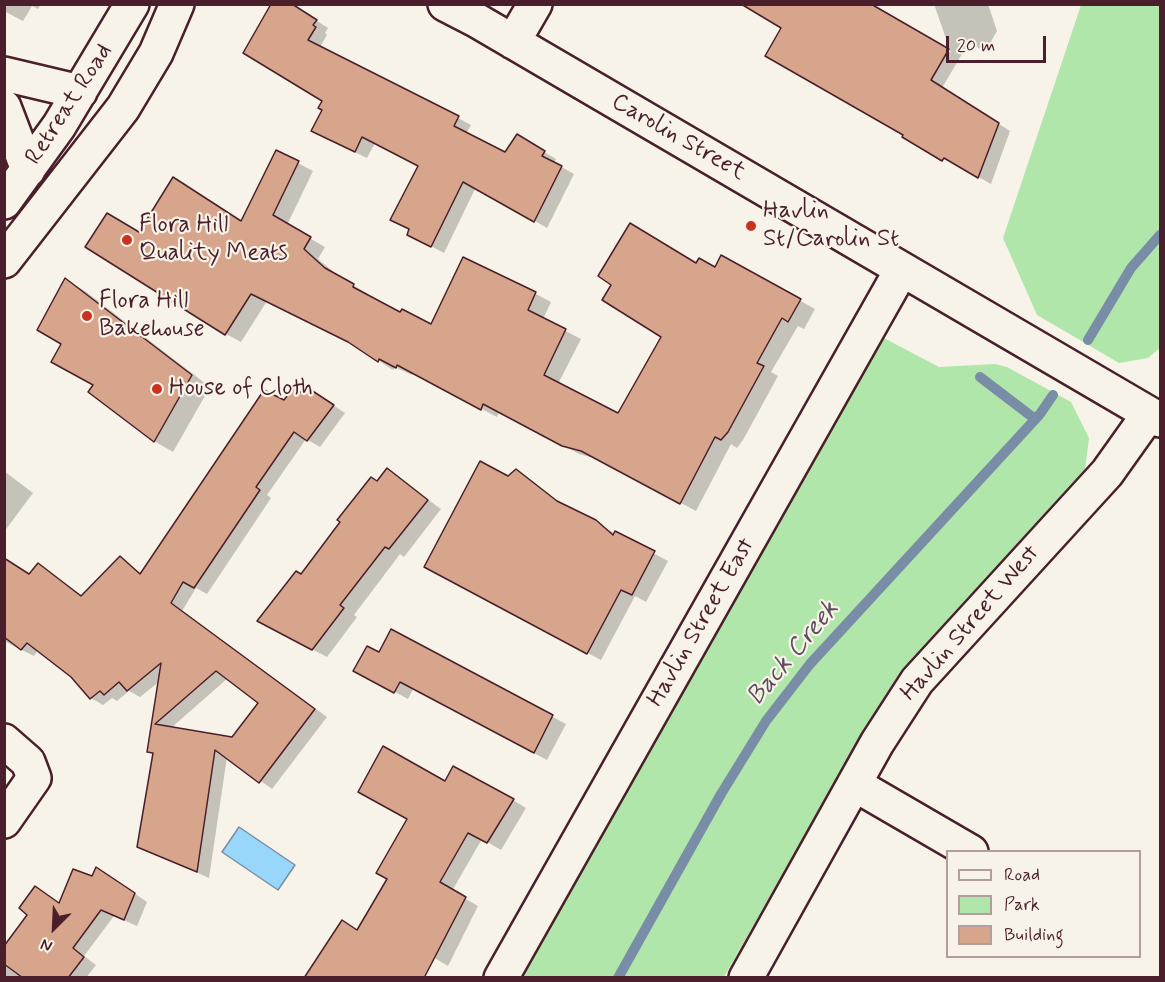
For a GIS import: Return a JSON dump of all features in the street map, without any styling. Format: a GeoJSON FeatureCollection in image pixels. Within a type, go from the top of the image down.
{"type":"FeatureCollection","features":[{"type":"Feature","properties":{"kind":"street","name":"Retreat Road"},"geometry":{"type":"LineString","coordinates":[[4,202],[80,92],[132,4]]}},
{"type":"Feature","properties":{"kind":"street"},"geometry":{"type":"LineString","coordinates":[[4,261],[123,108],[156,53],[177,4]]}},
{"type":"Feature","properties":{"kind":"street","name":"Carolin Street"},"geometry":{"type":"LineString","coordinates":[[445,4],[466,12],[513,42],[1155,417]]}},
{"type":"Feature","properties":{"kind":"street"},"geometry":{"type":"LineString","coordinates":[[513,42],[535,4]]}},
{"type":"Feature","properties":{"kind":"street"},"geometry":{"type":"LineString","coordinates":[[4,74],[80,92]]}},
{"type":"Feature","properties":{"kind":"street"},"geometry":{"type":"LineString","coordinates":[[4,107],[28,170]]}},
{"type":"Feature","properties":{"kind":"street","name":"Havlin Street East"},"geometry":{"type":"LineString","coordinates":[[501,978],[902,269]]}},
{"type":"Feature","properties":{"kind":"street","name":"Havlin Street West"},"geometry":{"type":"LineString","coordinates":[[746,978],[892,719],[930,665],[1107,473],[1155,417]]}},
{"type":"Feature","properties":{"kind":"street"},"geometry":{"type":"LineString","coordinates":[[4,741],[28,762],[34,778],[4,821]]}},
{"type":"Feature","properties":{"kind":"street"},"geometry":{"type":"LineString","coordinates":[[854,784],[967,850]]}},
{"type":"Feature","properties":{"kind":"green space"},"geometry":{"type":"Polygon","coordinates":[[[1081,5],[1160,5],[1160,348],[1148,358],[1119,363],[1037,315],[1003,238],[1081,5]]]}},
{"type":"Feature","properties":{"kind":"green space"},"geometry":{"type":"Polygon","coordinates":[[[882,337],[939,367],[995,364],[1007,367],[1071,402],[1089,438],[1085,470],[893,688],[868,724],[724,977],[521,978],[601,827],[882,337]]]}},
{"type":"Feature","properties":{"kind":"water"},"geometry":{"type":"Polygon","coordinates":[[[239,827],[295,865],[278,890],[222,852],[239,827]]]}},
{"type":"Feature","properties":{"kind":"building"},"geometry":{"type":"Polygon","coordinates":[[[271,4],[292,4],[317,20],[313,25],[316,27],[308,40],[459,116],[454,126],[505,152],[517,134],[545,151],[542,156],[562,166],[534,222],[463,182],[431,247],[407,235],[409,229],[390,220],[418,166],[362,137],[355,152],[311,131],[322,110],[318,108],[322,101],[243,53],[271,4]]]}},
{"type":"Feature","properties":{"kind":"building"},"geometry":{"type":"Polygon","coordinates":[[[741,4],[871,4],[949,49],[931,80],[999,123],[978,178],[944,158],[942,161],[902,137],[903,135],[765,56],[781,28],[741,4]]]}},
{"type":"Feature","properties":{"kind":"building"},"geometry":{"type":"Polygon","coordinates":[[[276,150],[299,161],[273,215],[311,237],[304,249],[325,268],[354,284],[353,287],[400,312],[402,309],[431,324],[463,257],[536,292],[528,310],[566,329],[544,375],[618,413],[661,337],[602,300],[611,285],[598,276],[630,223],[696,263],[699,258],[715,267],[721,255],[801,299],[788,322],[782,318],[757,363],[764,366],[728,432],[721,440],[715,437],[680,504],[581,451],[562,446],[483,404],[481,410],[397,365],[396,368],[379,359],[378,362],[348,342],[251,294],[225,335],[85,247],[107,213],[139,232],[173,177],[241,221],[276,150]]]}},
{"type":"Feature","properties":{"kind":"building"},"geometry":{"type":"Polygon","coordinates":[[[65,278],[192,375],[154,442],[88,392],[93,385],[51,362],[61,344],[37,330],[65,278]]]}},
{"type":"Feature","properties":{"kind":"building"},"geometry":{"type":"Polygon","coordinates":[[[305,386],[334,405],[307,441],[294,432],[256,487],[260,490],[194,588],[183,582],[171,603],[315,709],[259,783],[215,750],[197,872],[137,847],[153,753],[147,752],[161,663],[127,691],[119,682],[104,695],[100,691],[90,699],[71,677],[27,643],[21,650],[4,637],[4,558],[29,574],[38,563],[81,596],[120,556],[140,574],[264,390],[284,400],[293,388],[301,392],[305,386]],[[216,671],[155,724],[232,737],[258,703],[216,671]]]}},
{"type":"Feature","properties":{"kind":"building"},"geometry":{"type":"Polygon","coordinates":[[[480,461],[508,476],[516,469],[557,501],[596,520],[613,535],[615,531],[655,551],[632,595],[621,590],[587,654],[424,567],[480,461]]]}},
{"type":"Feature","properties":{"kind":"building"},"geometry":{"type":"Polygon","coordinates":[[[387,468],[428,500],[389,549],[385,547],[340,605],[344,608],[312,650],[257,621],[296,571],[301,574],[340,522],[337,520],[371,477],[377,481],[387,468]]]}},
{"type":"Feature","properties":{"kind":"building"},"geometry":{"type":"Polygon","coordinates":[[[391,629],[553,715],[534,753],[400,682],[394,693],[353,671],[367,646],[379,652],[391,629]]]}},
{"type":"Feature","properties":{"kind":"building"},"geometry":{"type":"Polygon","coordinates":[[[383,746],[445,781],[453,766],[514,799],[487,843],[468,833],[440,882],[466,897],[424,978],[304,978],[342,920],[357,930],[387,879],[376,873],[407,819],[358,792],[383,746]]]}},
{"type":"Feature","properties":{"kind":"building"},"geometry":{"type":"Polygon","coordinates":[[[96,867],[135,893],[124,920],[101,910],[73,948],[84,957],[68,978],[23,978],[4,964],[4,946],[27,915],[19,908],[35,886],[59,903],[73,869],[92,876],[96,867]]]}},
{"type":"Feature","properties":{"kind":"waterway","name":"Back Creek"},"geometry":{"type":"LineString","coordinates":[[1088,340],[1131,268],[1160,235]]}},
{"type":"Feature","properties":{"kind":"waterway"},"geometry":{"type":"LineString","coordinates":[[980,377],[1035,419]]}},
{"type":"Feature","properties":{"kind":"waterway","name":"Back Creek"},"geometry":{"type":"LineString","coordinates":[[618,978],[721,794],[766,721],[810,664],[1040,414],[1053,395]]}},
{"type":"Feature","properties":{"kind":"place","name":"Havlin St/Carolin St"},"geometry":{"type":"Point","coordinates":[751,226]}},
{"type":"Feature","properties":{"kind":"place","name":"Flora Hill Quality Meats"},"geometry":{"type":"Point","coordinates":[127,240]}},
{"type":"Feature","properties":{"kind":"place","name":"Flora Hill Bakehouse"},"geometry":{"type":"Point","coordinates":[87,316]}},
{"type":"Feature","properties":{"kind":"place","name":"House of Cloth"},"geometry":{"type":"Point","coordinates":[157,389]}}]}
